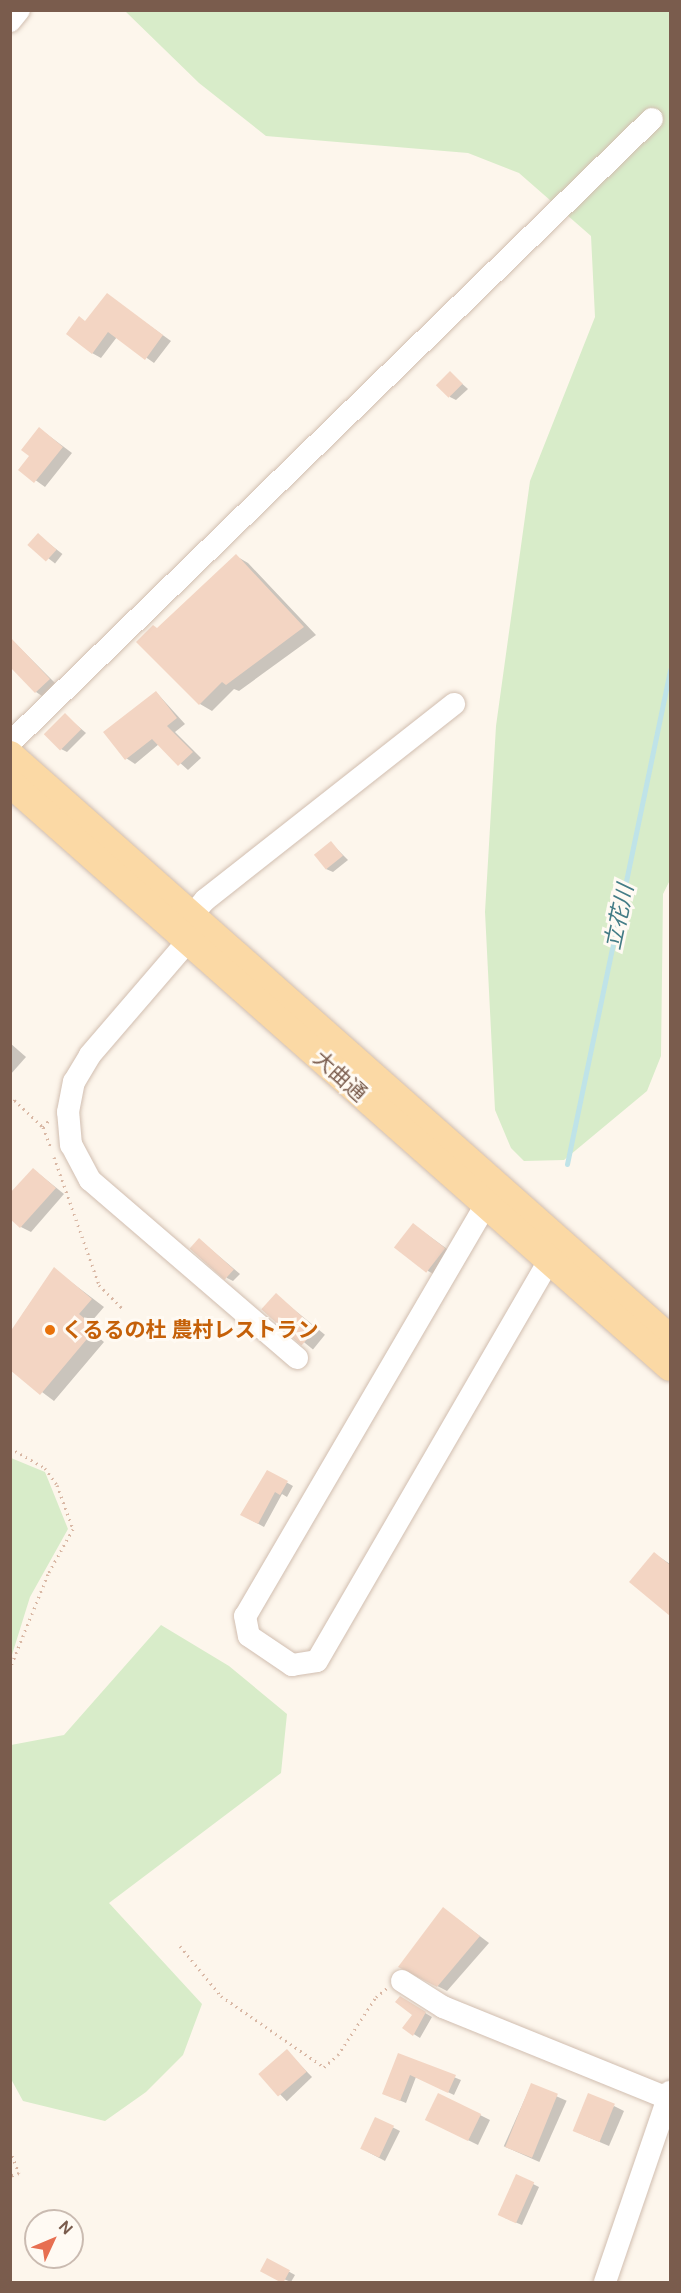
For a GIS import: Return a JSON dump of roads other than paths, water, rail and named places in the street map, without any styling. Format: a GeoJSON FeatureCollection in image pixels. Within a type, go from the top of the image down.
{"type":"FeatureCollection","features":[{"type":"Feature","properties":{"kind":"main road","name":"大曲通"},"geometry":{"type":"LineString","coordinates":[[10,755],[485,1206],[670,1367]]}},
{"type":"Feature","properties":{"kind":"main road","name":"大曲通"},"geometry":{"type":"LineString","coordinates":[[10,783],[190,928],[670,1339]]}},
{"type":"Feature","properties":{"kind":"street"},"geometry":{"type":"LineString","coordinates":[[10,21],[19,10]]}},
{"type":"Feature","properties":{"kind":"street"},"geometry":{"type":"LineString","coordinates":[[10,743],[652,119]]}},
{"type":"Feature","properties":{"kind":"street"},"geometry":{"type":"LineString","coordinates":[[297,1358],[90,1180],[71,1145],[68,1112],[74,1083],[90,1055],[190,928],[205,900],[454,704]]}},
{"type":"Feature","properties":{"kind":"street"},"geometry":{"type":"LineString","coordinates":[[485,1206],[245,1616],[249,1636],[292,1665],[317,1661],[549,1261]]}},
{"type":"Feature","properties":{"kind":"street"},"geometry":{"type":"LineString","coordinates":[[402,1981],[443,2007],[669,2095],[605,2283]]}},
{"type":"Feature","properties":{"kind":"waterway","name":"立花川"},"geometry":{"type":"LineString","coordinates":[[567,1164],[670,670]]}},
{"type":"Feature","properties":{"kind":"place","name":"くるるの杜 農村レストラン"},"geometry":{"type":"Point","coordinates":[50,1330]}}]}
